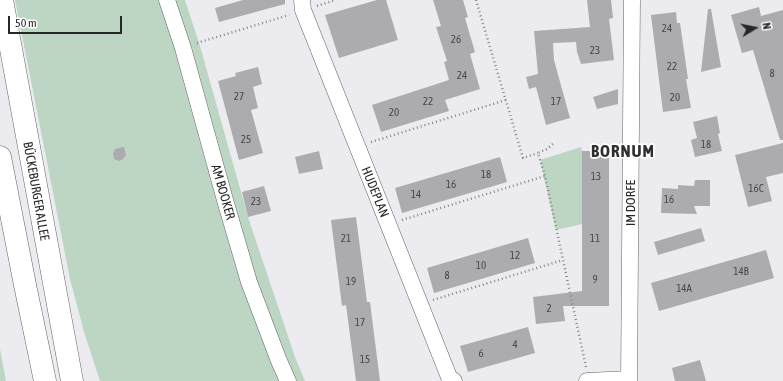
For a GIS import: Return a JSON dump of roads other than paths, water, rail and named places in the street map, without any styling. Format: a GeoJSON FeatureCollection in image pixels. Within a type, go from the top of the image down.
{"type":"FeatureCollection","features":[{"type":"Feature","properties":{"kind":"highway","name":"BÜCKEBURGER ALLEE"},"geometry":{"type":"LineString","coordinates":[[2,0],[72,381]]}},
{"type":"Feature","properties":{"kind":"highway"},"geometry":{"type":"LineString","coordinates":[[0,157],[45,381]]}},
{"type":"Feature","properties":{"kind":"highway"},"geometry":{"type":"LineString","coordinates":[[55,293],[69,320],[82,372],[87,381]]}},
{"type":"Feature","properties":{"kind":"street","name":"AM BOOKER"},"geometry":{"type":"LineString","coordinates":[[167,0],[183,48],[224,200],[249,282],[288,381]]}},
{"type":"Feature","properties":{"kind":"street","name":"IM DORFE"},"geometry":{"type":"LineString","coordinates":[[629,380],[632,0]]}},
{"type":"Feature","properties":{"kind":"street","name":"HUDEPLAN"},"geometry":{"type":"LineString","coordinates":[[303,5],[357,146],[449,377],[454,381]]}},
{"type":"Feature","properties":{"kind":"street"},"geometry":{"type":"LineString","coordinates":[[587,381],[629,380]]}},
{"type":"Feature","properties":{"kind":"district","name":"BORNUM"},"geometry":{"type":"Point","coordinates":[623,152]}}]}
